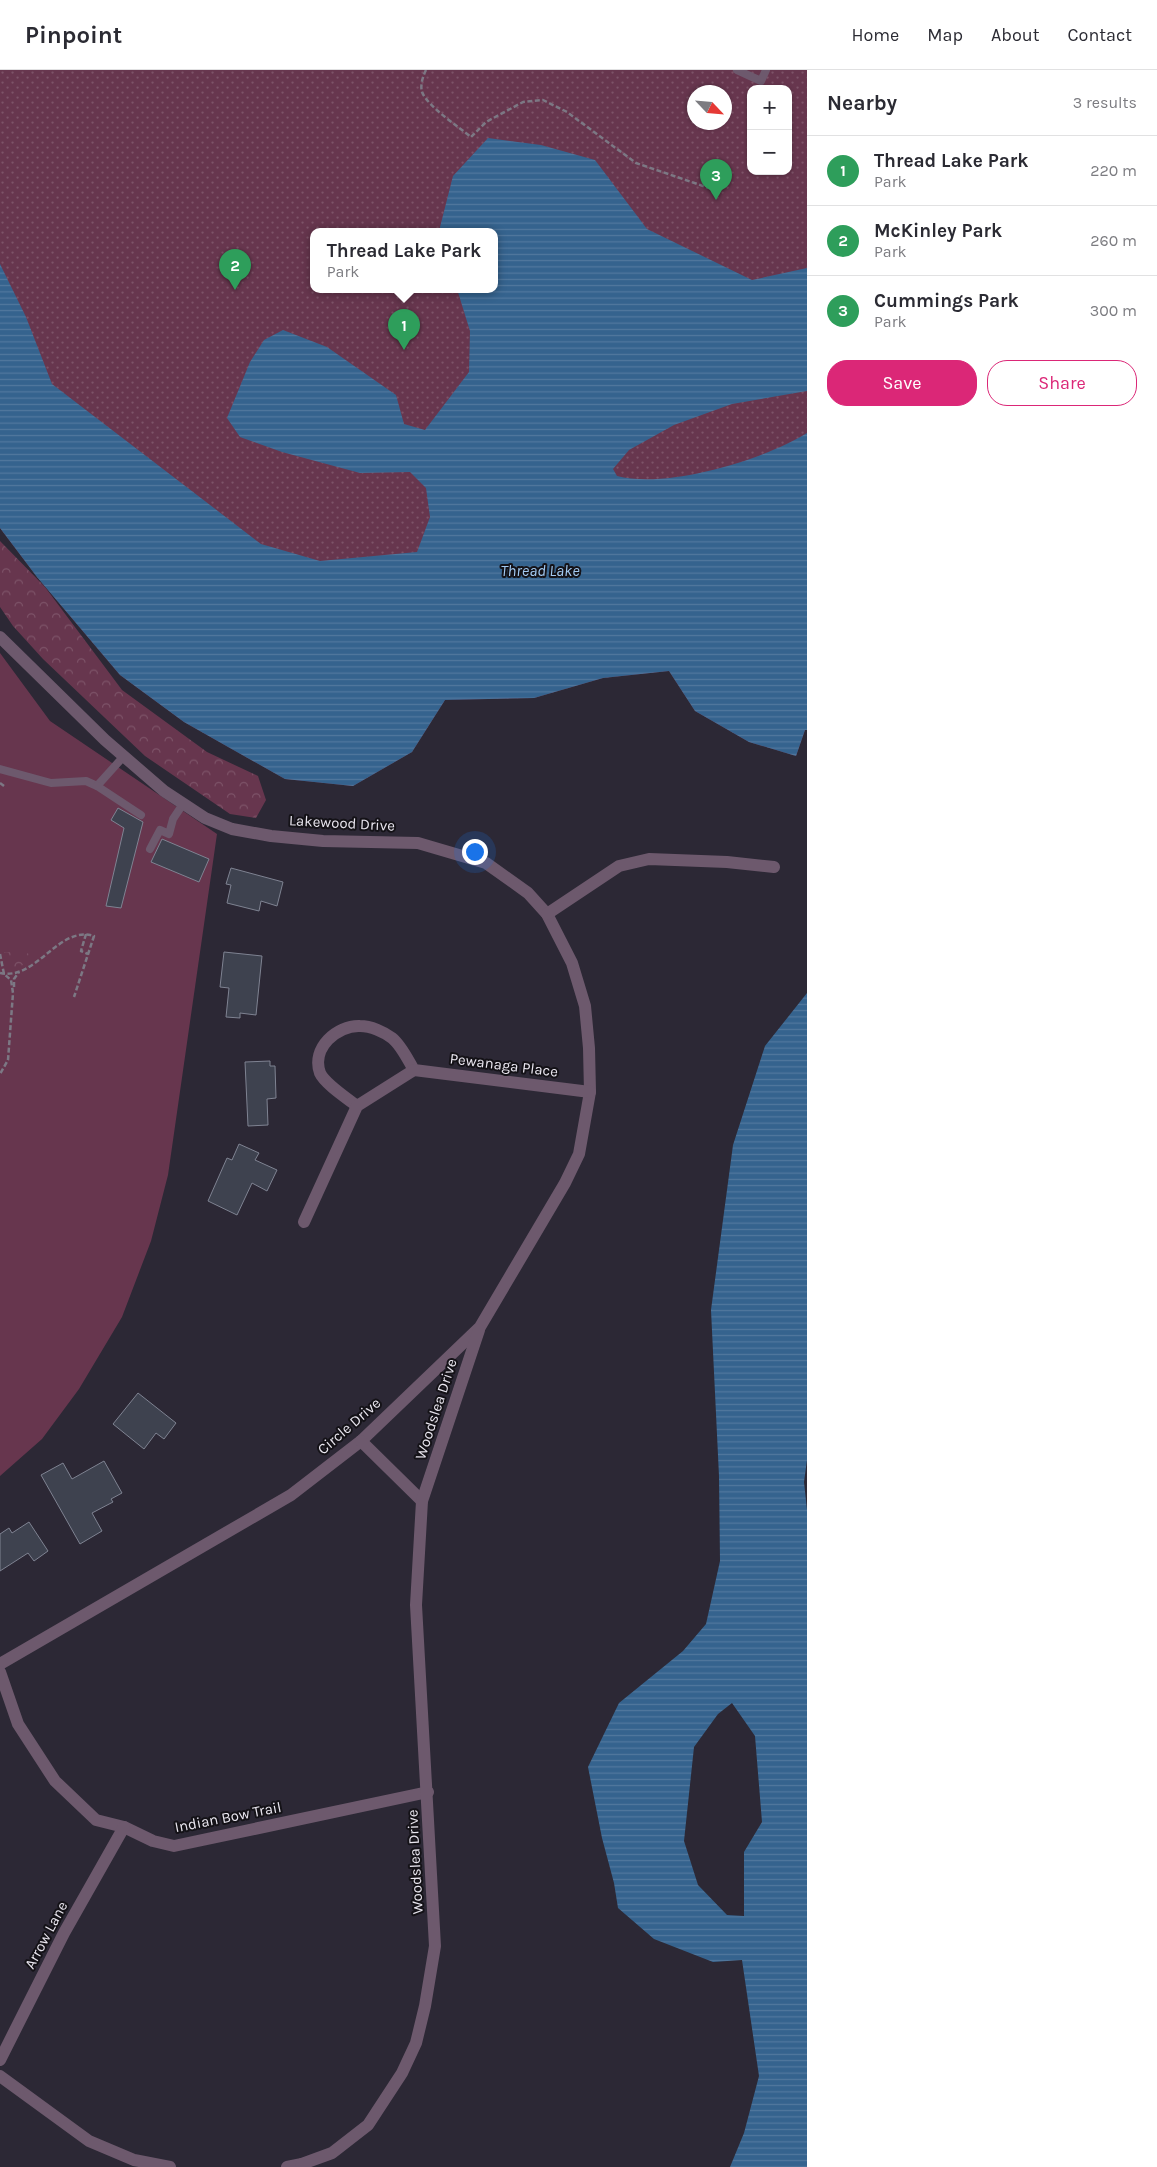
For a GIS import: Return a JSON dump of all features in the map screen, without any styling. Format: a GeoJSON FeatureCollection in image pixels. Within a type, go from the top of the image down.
{"type":"FeatureCollection","features":[{"type":"Feature","properties":{"kind":"street","name":"Lakewood Drive"},"geometry":{"type":"LineString","coordinates":[[0,637],[124,756],[164,791],[205,818],[232,829],[271,836],[323,841],[418,843],[486,863],[528,894],[547,914],[572,963],[585,1006],[589,1048],[590,1092]]}},
{"type":"Feature","properties":{"kind":"street"},"geometry":{"type":"LineString","coordinates":[[547,914],[619,866],[650,859],[727,862],[774,867]]}},
{"type":"Feature","properties":{"kind":"street"},"geometry":{"type":"LineString","coordinates":[[304,1222],[357,1106],[414,1070],[394,1039],[373,1028],[359,1026],[346,1029],[326,1040],[318,1058],[321,1074],[338,1092],[357,1106]]}},
{"type":"Feature","properties":{"kind":"street","name":"Pewanaga Place"},"geometry":{"type":"LineString","coordinates":[[414,1070],[590,1092]]}},
{"type":"Feature","properties":{"kind":"street","name":"Circle Drive"},"geometry":{"type":"LineString","coordinates":[[0,1664],[291,1495],[361,1441],[480,1327],[565,1183],[579,1154],[590,1092]]}},
{"type":"Feature","properties":{"kind":"street","name":"Woodslea Drive"},"geometry":{"type":"LineString","coordinates":[[287,2167],[302,2165],[332,2153],[368,2125],[402,2073],[416,2042],[425,2006],[435,1946],[428,1792],[416,1606],[422,1502],[480,1327]]}},
{"type":"Feature","properties":{"kind":"street"},"geometry":{"type":"LineString","coordinates":[[361,1441],[422,1502]]}},
{"type":"Feature","properties":{"kind":"street","name":"Indian Bow Trail"},"geometry":{"type":"LineString","coordinates":[[0,1672],[18,1724],[55,1781],[96,1820],[124,1827],[153,1841],[174,1846],[428,1792]]}},
{"type":"Feature","properties":{"kind":"street","name":"Arrow Lane"},"geometry":{"type":"LineString","coordinates":[[0,2060],[64,1933],[124,1827]]}},
{"type":"Feature","properties":{"kind":"street"},"geometry":{"type":"LineString","coordinates":[[0,2076],[89,2141],[134,2160],[170,2167]]}},
{"type":"Feature","properties":{"kind":"lane"},"geometry":{"type":"LineString","coordinates":[[737,70],[761,81],[766,70]]}},
{"type":"Feature","properties":{"kind":"lane"},"geometry":{"type":"LineString","coordinates":[[97,786],[124,756]]}},
{"type":"Feature","properties":{"kind":"lane"},"geometry":{"type":"LineString","coordinates":[[0,768],[51,782],[86,780],[141,815]]}},
{"type":"Feature","properties":{"kind":"lane"},"geometry":{"type":"LineString","coordinates":[[150,849],[160,830],[169,834],[173,818],[183,804]]}},
{"type":"Feature","properties":{"kind":"path"},"geometry":{"type":"LineString","coordinates":[[426,70],[422,77],[422,92],[436,110],[471,137],[486,122],[523,102],[543,100],[567,112],[636,163],[712,189],[724,183]]}},
{"type":"Feature","properties":{"kind":"path"},"geometry":{"type":"LineString","coordinates":[[0,783],[4,786]]}},
{"type":"Feature","properties":{"kind":"path"},"geometry":{"type":"LineString","coordinates":[[86,934],[80,951],[88,954]]}},
{"type":"Feature","properties":{"kind":"path"},"geometry":{"type":"LineString","coordinates":[[2,973],[14,973],[34,964],[72,936],[86,934],[94,936],[74,996]]}},
{"type":"Feature","properties":{"kind":"path"},"geometry":{"type":"LineString","coordinates":[[0,954],[2,973],[11,980],[13,992]]}},
{"type":"Feature","properties":{"kind":"path"},"geometry":{"type":"LineString","coordinates":[[0,1074],[8,1060],[14,979],[22,969]]}},
{"type":"Feature","properties":{"kind":"green space"},"geometry":{"type":"Polygon","coordinates":[[[0,70],[807,70],[807,730],[805,730],[796,756],[749,742],[695,711],[669,671],[603,678],[534,698],[445,700],[412,752],[353,786],[285,779],[184,722],[120,675],[37,577],[0,528],[0,70]]]}},
{"type":"Feature","properties":{"kind":"green space"},"geometry":{"type":"Polygon","coordinates":[[[0,541],[45,587],[122,690],[207,752],[258,776],[266,800],[256,818],[230,814],[145,756],[43,659],[13,626],[0,607],[0,541]]]}},
{"type":"Feature","properties":{"kind":"green space"},"geometry":{"type":"Polygon","coordinates":[[[0,653],[50,721],[217,834],[168,1175],[151,1241],[122,1317],[79,1389],[42,1439],[0,1476],[0,653]]]}},
{"type":"Feature","properties":{"kind":"green space"},"geometry":{"type":"Polygon","coordinates":[[[17,947],[32,956],[22,966],[8,969],[4,952],[13,952],[17,947]]]}},
{"type":"Feature","properties":{"kind":"water","name":"Thread Lake"},"geometry":{"type":"Polygon","coordinates":[[[488,138],[541,145],[595,160],[647,229],[752,280],[807,268],[807,391],[732,404],[674,425],[629,450],[613,469],[617,476],[638,479],[662,479],[688,475],[741,462],[766,453],[807,433],[807,730],[805,730],[796,756],[749,742],[695,711],[669,671],[603,678],[534,698],[445,700],[412,752],[353,786],[285,779],[184,722],[120,675],[37,577],[0,528],[0,264],[26,317],[52,384],[261,544],[320,561],[417,552],[430,517],[426,488],[410,472],[360,473],[282,452],[240,437],[227,418],[250,362],[264,340],[283,330],[327,347],[396,395],[404,424],[425,430],[469,372],[470,331],[458,293],[498,293],[498,228],[440,228],[453,176],[488,138]]]}},
{"type":"Feature","properties":{"kind":"water"},"geometry":{"type":"Polygon","coordinates":[[[807,993],[807,1460],[804,1482],[807,1510],[807,2167],[730,2167],[744,2133],[759,2076],[742,1960],[713,1962],[654,1939],[618,1908],[588,1767],[619,1703],[683,1651],[706,1624],[720,1561],[719,1476],[711,1310],[733,1145],[765,1046],[807,993]],[[732,1703],[718,1714],[694,1747],[684,1841],[698,1885],[727,1915],[744,1916],[744,1852],[762,1822],[755,1736],[732,1703]]]}},
{"type":"Feature","properties":{"kind":"building"},"geometry":{"type":"Polygon","coordinates":[[[118,808],[143,822],[121,908],[106,906],[124,828],[111,820],[118,808]]]}},
{"type":"Feature","properties":{"kind":"building"},"geometry":{"type":"Polygon","coordinates":[[[162,839],[209,859],[199,882],[151,862],[162,839]]]}},
{"type":"Feature","properties":{"kind":"building"},"geometry":{"type":"Polygon","coordinates":[[[231,868],[283,882],[277,906],[261,901],[259,911],[227,903],[231,885],[226,884],[231,868]]]}},
{"type":"Feature","properties":{"kind":"building"},"geometry":{"type":"Polygon","coordinates":[[[224,952],[262,956],[256,1015],[240,1013],[240,1018],[226,1017],[229,988],[220,987],[224,952]]]}},
{"type":"Feature","properties":{"kind":"building"},"geometry":{"type":"Polygon","coordinates":[[[270,1061],[270,1066],[275,1066],[276,1098],[267,1099],[268,1125],[248,1126],[245,1062],[270,1061]]]}},
{"type":"Feature","properties":{"kind":"building"},"geometry":{"type":"Polygon","coordinates":[[[239,1144],[259,1153],[255,1160],[277,1170],[267,1191],[252,1183],[237,1215],[208,1201],[227,1158],[232,1160],[239,1144]]]}},
{"type":"Feature","properties":{"kind":"building"},"geometry":{"type":"Polygon","coordinates":[[[138,1393],[176,1423],[164,1439],[156,1433],[144,1449],[113,1424],[138,1393]]]}},
{"type":"Feature","properties":{"kind":"building"},"geometry":{"type":"Polygon","coordinates":[[[104,1461],[122,1493],[111,1499],[113,1502],[92,1513],[102,1531],[80,1544],[41,1475],[63,1463],[72,1479],[104,1461]]]}},
{"type":"Feature","properties":{"kind":"building"},"geometry":{"type":"Polygon","coordinates":[[[29,1522],[48,1551],[34,1561],[28,1553],[0,1571],[0,1534],[9,1528],[12,1533],[29,1522]]]}},
{"type":"Feature","properties":{"kind":"place","name":"Cummings Park"},"geometry":{"type":"Point","coordinates":[716,200]}},
{"type":"Feature","properties":{"kind":"place","name":"McKinley Park"},"geometry":{"type":"Point","coordinates":[235,290]}},
{"type":"Feature","properties":{"kind":"place","name":"Thread Lake Park"},"geometry":{"type":"Point","coordinates":[404,350]}}]}
